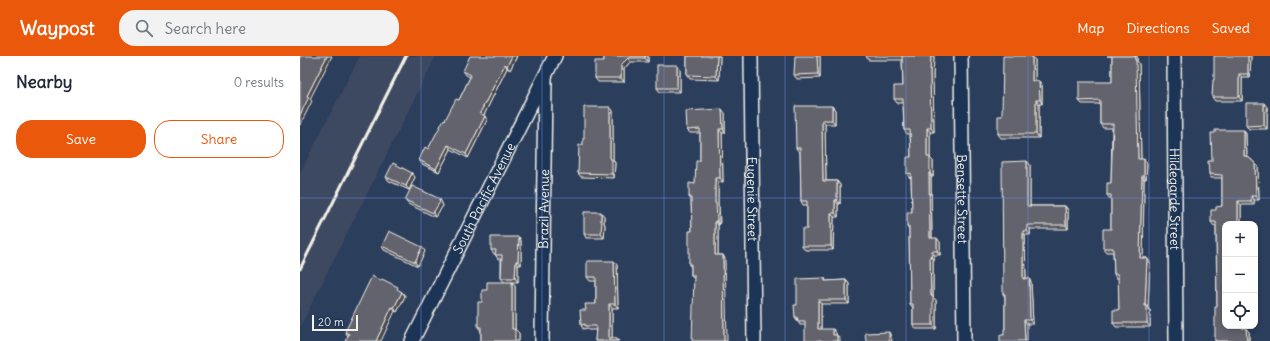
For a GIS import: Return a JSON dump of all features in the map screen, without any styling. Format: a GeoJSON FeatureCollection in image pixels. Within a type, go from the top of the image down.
{"type":"FeatureCollection","features":[{"type":"Feature","properties":{"kind":"street","name":"South Pacific Avenue"},"geometry":{"type":"LineString","coordinates":[[412,341],[556,56]]}},
{"type":"Feature","properties":{"kind":"street","name":"Eugenie Street"},"geometry":{"type":"LineString","coordinates":[[751,56],[754,341]]}},
{"type":"Feature","properties":{"kind":"street","name":"Bensette Street"},"geometry":{"type":"LineString","coordinates":[[961,56],[964,341]]}},
{"type":"Feature","properties":{"kind":"street","name":"Hildegarde Street"},"geometry":{"type":"LineString","coordinates":[[1174,56],[1176,341]]}},
{"type":"Feature","properties":{"kind":"street","name":"Brazil Avenue"},"geometry":{"type":"LineString","coordinates":[[542,341],[545,76]]}},
{"type":"Feature","properties":{"kind":"shaded area"},"geometry":{"type":"Polygon","coordinates":[[[360,56],[436,56],[300,327],[300,173],[360,56]]]}},
{"type":"Feature","properties":{"kind":"building"},"geometry":{"type":"Polygon","coordinates":[[[300,56],[327,56],[307,96],[309,97],[300,115],[300,56]]]}},
{"type":"Feature","properties":{"kind":"building"},"geometry":{"type":"Polygon","coordinates":[[[470,56],[512,56],[507,66],[505,64],[480,113],[485,116],[466,154],[448,145],[436,169],[419,160],[425,147],[428,149],[456,99],[459,100],[471,75],[463,71],[470,56]]]}},
{"type":"Feature","properties":{"kind":"building"},"geometry":{"type":"Polygon","coordinates":[[[604,56],[645,56],[645,58],[628,58],[621,65],[621,78],[595,78],[595,61],[604,61],[604,56]]]}},
{"type":"Feature","properties":{"kind":"building"},"geometry":{"type":"Polygon","coordinates":[[[687,56],[717,56],[716,76],[687,75],[687,56]]]}},
{"type":"Feature","properties":{"kind":"building"},"geometry":{"type":"Polygon","coordinates":[[[795,56],[817,56],[818,74],[794,75],[795,56]]]}},
{"type":"Feature","properties":{"kind":"building"},"geometry":{"type":"Polygon","coordinates":[[[902,56],[931,56],[931,128],[927,128],[927,157],[930,157],[930,238],[937,238],[937,251],[932,251],[930,256],[931,296],[933,296],[933,325],[913,325],[913,304],[910,304],[909,227],[907,227],[907,212],[912,212],[911,173],[907,174],[907,157],[911,157],[910,130],[904,130],[903,99],[894,99],[894,86],[903,86],[902,56]]]}},
{"type":"Feature","properties":{"kind":"building"},"geometry":{"type":"Polygon","coordinates":[[[1003,56],[1032,56],[1032,81],[1039,81],[1040,100],[1036,100],[1036,134],[998,134],[998,116],[1002,116],[1003,56]]]}},
{"type":"Feature","properties":{"kind":"building"},"geometry":{"type":"Polygon","coordinates":[[[1112,56],[1135,56],[1136,60],[1138,159],[1144,159],[1144,176],[1142,176],[1140,258],[1147,258],[1145,306],[1147,306],[1147,323],[1113,323],[1113,310],[1119,310],[1118,274],[1114,274],[1113,248],[1103,248],[1103,229],[1111,229],[1111,195],[1107,195],[1107,183],[1111,183],[1113,124],[1100,124],[1100,100],[1079,101],[1079,82],[1112,82],[1112,56]]]}},
{"type":"Feature","properties":{"kind":"building"},"geometry":{"type":"Polygon","coordinates":[[[1214,56],[1248,56],[1248,74],[1239,74],[1239,97],[1212,97],[1214,56]]]}},
{"type":"Feature","properties":{"kind":"building"},"geometry":{"type":"Polygon","coordinates":[[[657,65],[677,65],[677,88],[657,88],[657,65]]]}},
{"type":"Feature","properties":{"kind":"building"},"geometry":{"type":"Polygon","coordinates":[[[1246,103],[1264,103],[1264,125],[1246,126],[1246,103]]]}},
{"type":"Feature","properties":{"kind":"building"},"geometry":{"type":"Polygon","coordinates":[[[795,106],[832,106],[832,120],[822,120],[823,181],[837,181],[835,213],[831,213],[831,246],[802,246],[802,229],[807,229],[807,201],[801,201],[800,148],[796,148],[795,106]]]}},
{"type":"Feature","properties":{"kind":"building"},"geometry":{"type":"Polygon","coordinates":[[[584,107],[610,107],[610,159],[612,159],[612,174],[578,173],[579,145],[583,145],[584,138],[584,107]]]}},
{"type":"Feature","properties":{"kind":"building"},"geometry":{"type":"Polygon","coordinates":[[[722,109],[723,129],[719,129],[720,178],[715,178],[717,221],[715,221],[715,255],[723,255],[724,341],[692,341],[694,275],[691,275],[691,264],[689,265],[689,231],[692,231],[689,183],[695,184],[696,161],[700,161],[700,129],[687,130],[686,111],[722,109]]]}},
{"type":"Feature","properties":{"kind":"building"},"geometry":{"type":"Polygon","coordinates":[[[1215,130],[1244,130],[1244,156],[1247,156],[1255,163],[1256,196],[1251,196],[1251,201],[1238,201],[1238,221],[1222,221],[1222,329],[1246,329],[1247,341],[1215,341],[1215,307],[1217,307],[1216,222],[1211,222],[1211,210],[1216,210],[1216,207],[1222,206],[1222,175],[1209,174],[1208,161],[1212,161],[1211,133],[1215,133],[1215,130]]]}},
{"type":"Feature","properties":{"kind":"building"},"geometry":{"type":"Polygon","coordinates":[[[1027,161],[1027,206],[1065,206],[1066,225],[1027,225],[1027,231],[1023,231],[1023,279],[1029,278],[1030,320],[1024,320],[1025,341],[1000,341],[1000,335],[1004,335],[1005,329],[1005,294],[1003,294],[1002,162],[1027,161]]]}},
{"type":"Feature","properties":{"kind":"building"},"geometry":{"type":"Polygon","coordinates":[[[393,163],[412,173],[406,186],[386,177],[393,163]]]}},
{"type":"Feature","properties":{"kind":"building"},"geometry":{"type":"Polygon","coordinates":[[[412,186],[440,199],[440,202],[433,213],[405,200],[412,186]]]}},
{"type":"Feature","properties":{"kind":"building"},"geometry":{"type":"Polygon","coordinates":[[[584,212],[601,212],[601,234],[584,234],[584,212]]]}},
{"type":"Feature","properties":{"kind":"building"},"geometry":{"type":"Polygon","coordinates":[[[389,231],[422,247],[415,262],[382,246],[389,231]]]}},
{"type":"Feature","properties":{"kind":"building"},"geometry":{"type":"Polygon","coordinates":[[[491,237],[519,237],[518,261],[516,261],[515,278],[501,278],[502,255],[495,255],[496,250],[491,250],[491,237]]]}},
{"type":"Feature","properties":{"kind":"building"},"geometry":{"type":"Polygon","coordinates":[[[587,261],[614,261],[615,304],[609,304],[609,338],[617,338],[617,341],[595,341],[596,326],[585,326],[585,324],[581,325],[580,310],[586,310],[585,304],[596,304],[596,277],[587,277],[587,261]]]}},
{"type":"Feature","properties":{"kind":"building"},"geometry":{"type":"Polygon","coordinates":[[[372,276],[398,287],[397,289],[402,292],[394,308],[392,307],[376,341],[345,341],[349,334],[345,332],[372,276]]]}},
{"type":"Feature","properties":{"kind":"building"},"geometry":{"type":"Polygon","coordinates":[[[825,278],[825,281],[846,280],[846,300],[818,300],[818,329],[833,329],[833,335],[837,335],[837,341],[805,341],[805,321],[798,321],[797,317],[795,317],[794,305],[797,305],[797,279],[825,278]]]}},
{"type":"Feature","properties":{"kind":"building"},"geometry":{"type":"Polygon","coordinates":[[[487,282],[512,282],[512,329],[515,329],[515,341],[481,341],[481,327],[478,327],[478,302],[482,302],[482,290],[487,290],[487,282]]]}},
{"type":"Feature","properties":{"kind":"building"},"geometry":{"type":"Polygon","coordinates":[[[889,332],[889,341],[866,341],[865,333],[889,332]]]}},
{"type":"Feature","properties":{"kind":"railway"},"geometry":{"type":"LineString","coordinates":[[300,269],[406,56]]}}]}
